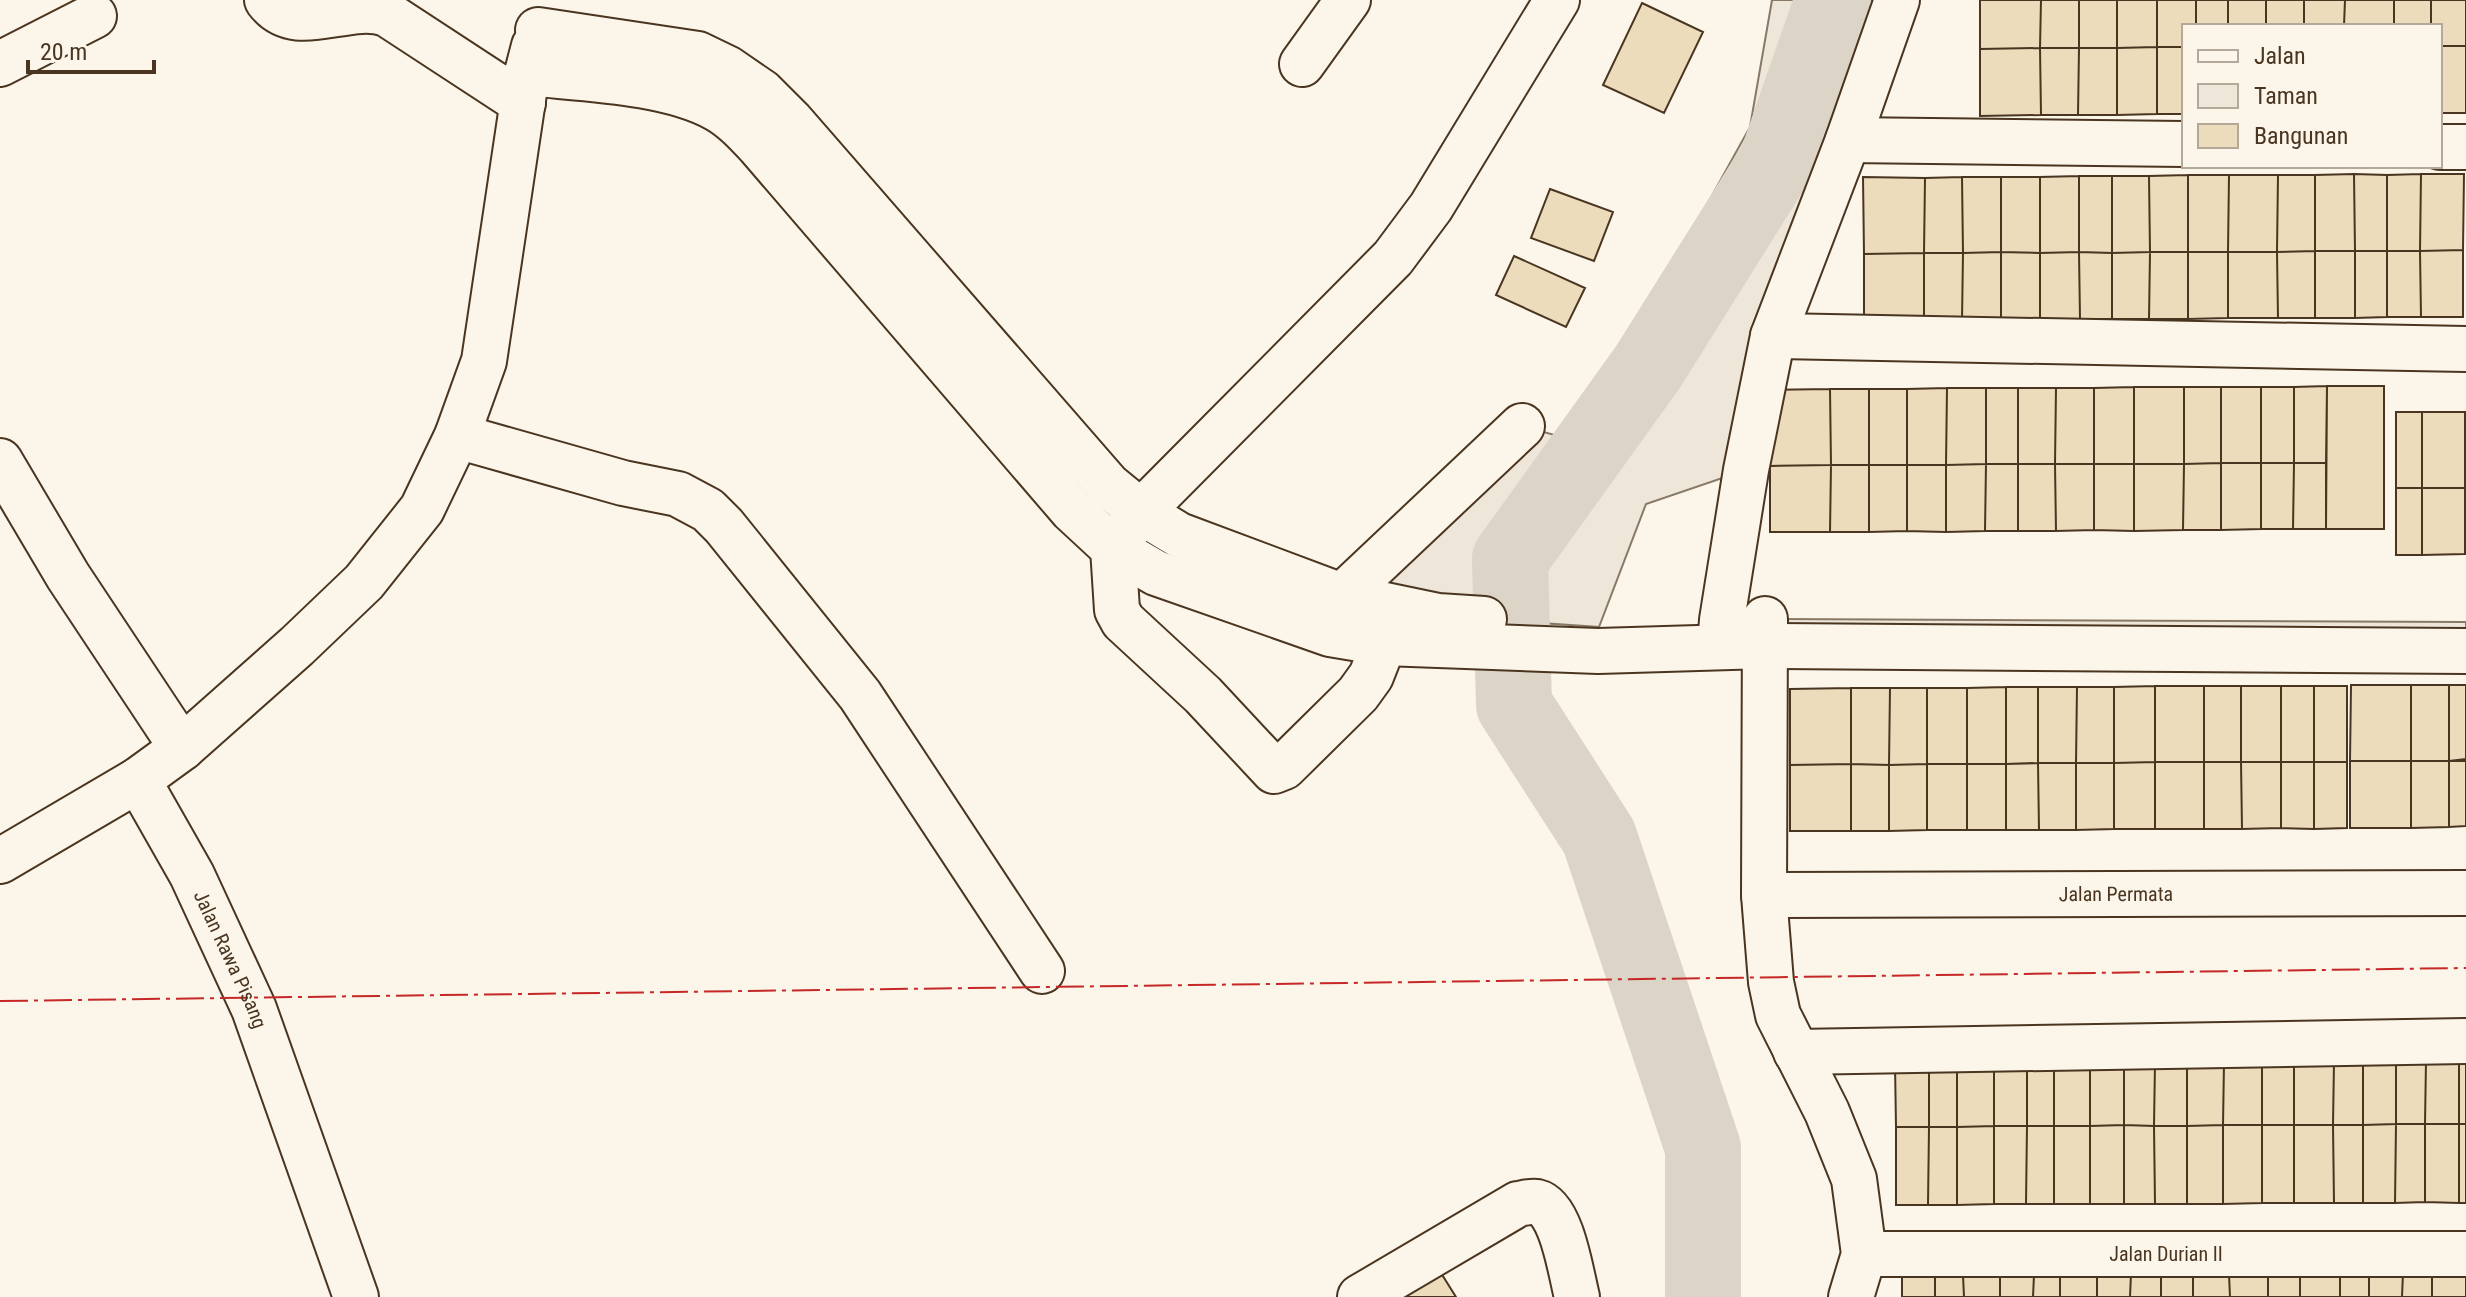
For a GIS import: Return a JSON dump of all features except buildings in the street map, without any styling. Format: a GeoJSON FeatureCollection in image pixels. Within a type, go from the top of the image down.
{"type":"FeatureCollection","features":[{"type":"Feature","properties":{"kind":"street"},"geometry":{"type":"LineString","coordinates":[[267,0],[281,14],[291,18],[375,9],[525,88],[645,87],[681,95],[716,109],[740,126],[759,146],[1072,510],[1113,548],[1156,573],[1336,615],[1437,630],[1598,639],[1765,632],[2466,622]]}},
{"type":"Feature","properties":{"kind":"street"},"geometry":{"type":"LineString","coordinates":[[1302,64],[1348,0]]}},
{"type":"Feature","properties":{"kind":"street"},"geometry":{"type":"LineString","coordinates":[[1384,643],[1371,676],[1358,694],[1284,767],[1274,771],[1203,695],[1123,621],[1117,610],[1113,548],[1141,512],[1393,258],[1431,207],[1557,0]]}},
{"type":"Feature","properties":{"kind":"street"},"geometry":{"type":"LineString","coordinates":[[1721,634],[1746,470],[1773,336],[1848,140],[1897,0]]}},
{"type":"Feature","properties":{"kind":"street"},"geometry":{"type":"LineString","coordinates":[[0,861],[138,780],[182,748],[290,653],[364,582],[422,509],[457,436],[484,361],[525,88],[542,15],[698,54],[727,68],[762,92],[791,121],[1108,485],[1141,512],[1384,643],[1437,630]]}},
{"type":"Feature","properties":{"kind":"street"},"geometry":{"type":"LineString","coordinates":[[0,64],[94,16]]}},
{"type":"Feature","properties":{"kind":"street"},"geometry":{"type":"LineString","coordinates":[[681,95],[698,54]]}},
{"type":"Feature","properties":{"kind":"street"},"geometry":{"type":"LineString","coordinates":[[1848,140],[2182,144]]}},
{"type":"Feature","properties":{"kind":"street"},"geometry":{"type":"LineString","coordinates":[[2442,147],[2466,147]]}},
{"type":"Feature","properties":{"kind":"street"},"geometry":{"type":"LineString","coordinates":[[1773,336],[2466,349]]}},
{"type":"Feature","properties":{"kind":"street"},"geometry":{"type":"LineString","coordinates":[[1336,615],[1522,426]]}},
{"type":"Feature","properties":{"kind":"street"},"geometry":{"type":"LineString","coordinates":[[457,436],[623,483],[678,494],[708,510],[860,695],[1042,971]]}},
{"type":"Feature","properties":{"kind":"street"},"geometry":{"type":"LineString","coordinates":[[0,461],[68,576],[182,748]]}},
{"type":"Feature","properties":{"kind":"street"},"geometry":{"type":"LineString","coordinates":[[1765,632],[2466,651]]}},
{"type":"Feature","properties":{"kind":"street"},"geometry":{"type":"LineString","coordinates":[[1765,632],[1764,895],[1771,982],[1778,1015],[1827,1112],[1854,1179],[1864,1254],[1851,1297]]}},
{"type":"Feature","properties":{"kind":"street","name":"Jalan Rawa Pisang"},"geometry":{"type":"LineString","coordinates":[[138,780],[192,875],[254,1009],[356,1297]]}},
{"type":"Feature","properties":{"kind":"street","name":"Jalan Permata"},"geometry":{"type":"LineString","coordinates":[[1764,895],[2466,893]]}},
{"type":"Feature","properties":{"kind":"street"},"geometry":{"type":"LineString","coordinates":[[1796,1052],[2466,1041]]}},
{"type":"Feature","properties":{"kind":"street"},"geometry":{"type":"LineString","coordinates":[[1360,1297],[1518,1204],[1532,1202],[1548,1208],[1557,1222],[1577,1297]]}},
{"type":"Feature","properties":{"kind":"street","name":"Jalan Durian II"},"geometry":{"type":"LineString","coordinates":[[1864,1254],[2466,1254]]}},
{"type":"Feature","properties":{"kind":"green space"},"geometry":{"type":"Polygon","coordinates":[[[1772,0],[1899,0],[1746,470],[1646,504],[1599,627],[1438,616],[1342,596],[1522,426],[1576,441],[1750,127],[1772,0]]]}},
{"type":"Feature","properties":{"kind":"green space"},"geometry":{"type":"Polygon","coordinates":[[[1765,619],[2466,622],[2466,651],[1765,646],[1765,619]]]}},
{"type":"Feature","properties":{"kind":"waterway"},"geometry":{"type":"LineString","coordinates":[[1703,1297],[1703,1148],[1599,837],[1514,705],[1510,559],[1648,367],[1777,161],[1833,0]]}},
{"type":"Feature","properties":{"kind":"power"},"geometry":{"type":"LineString","coordinates":[[0,1001],[2466,968]]}}]}
